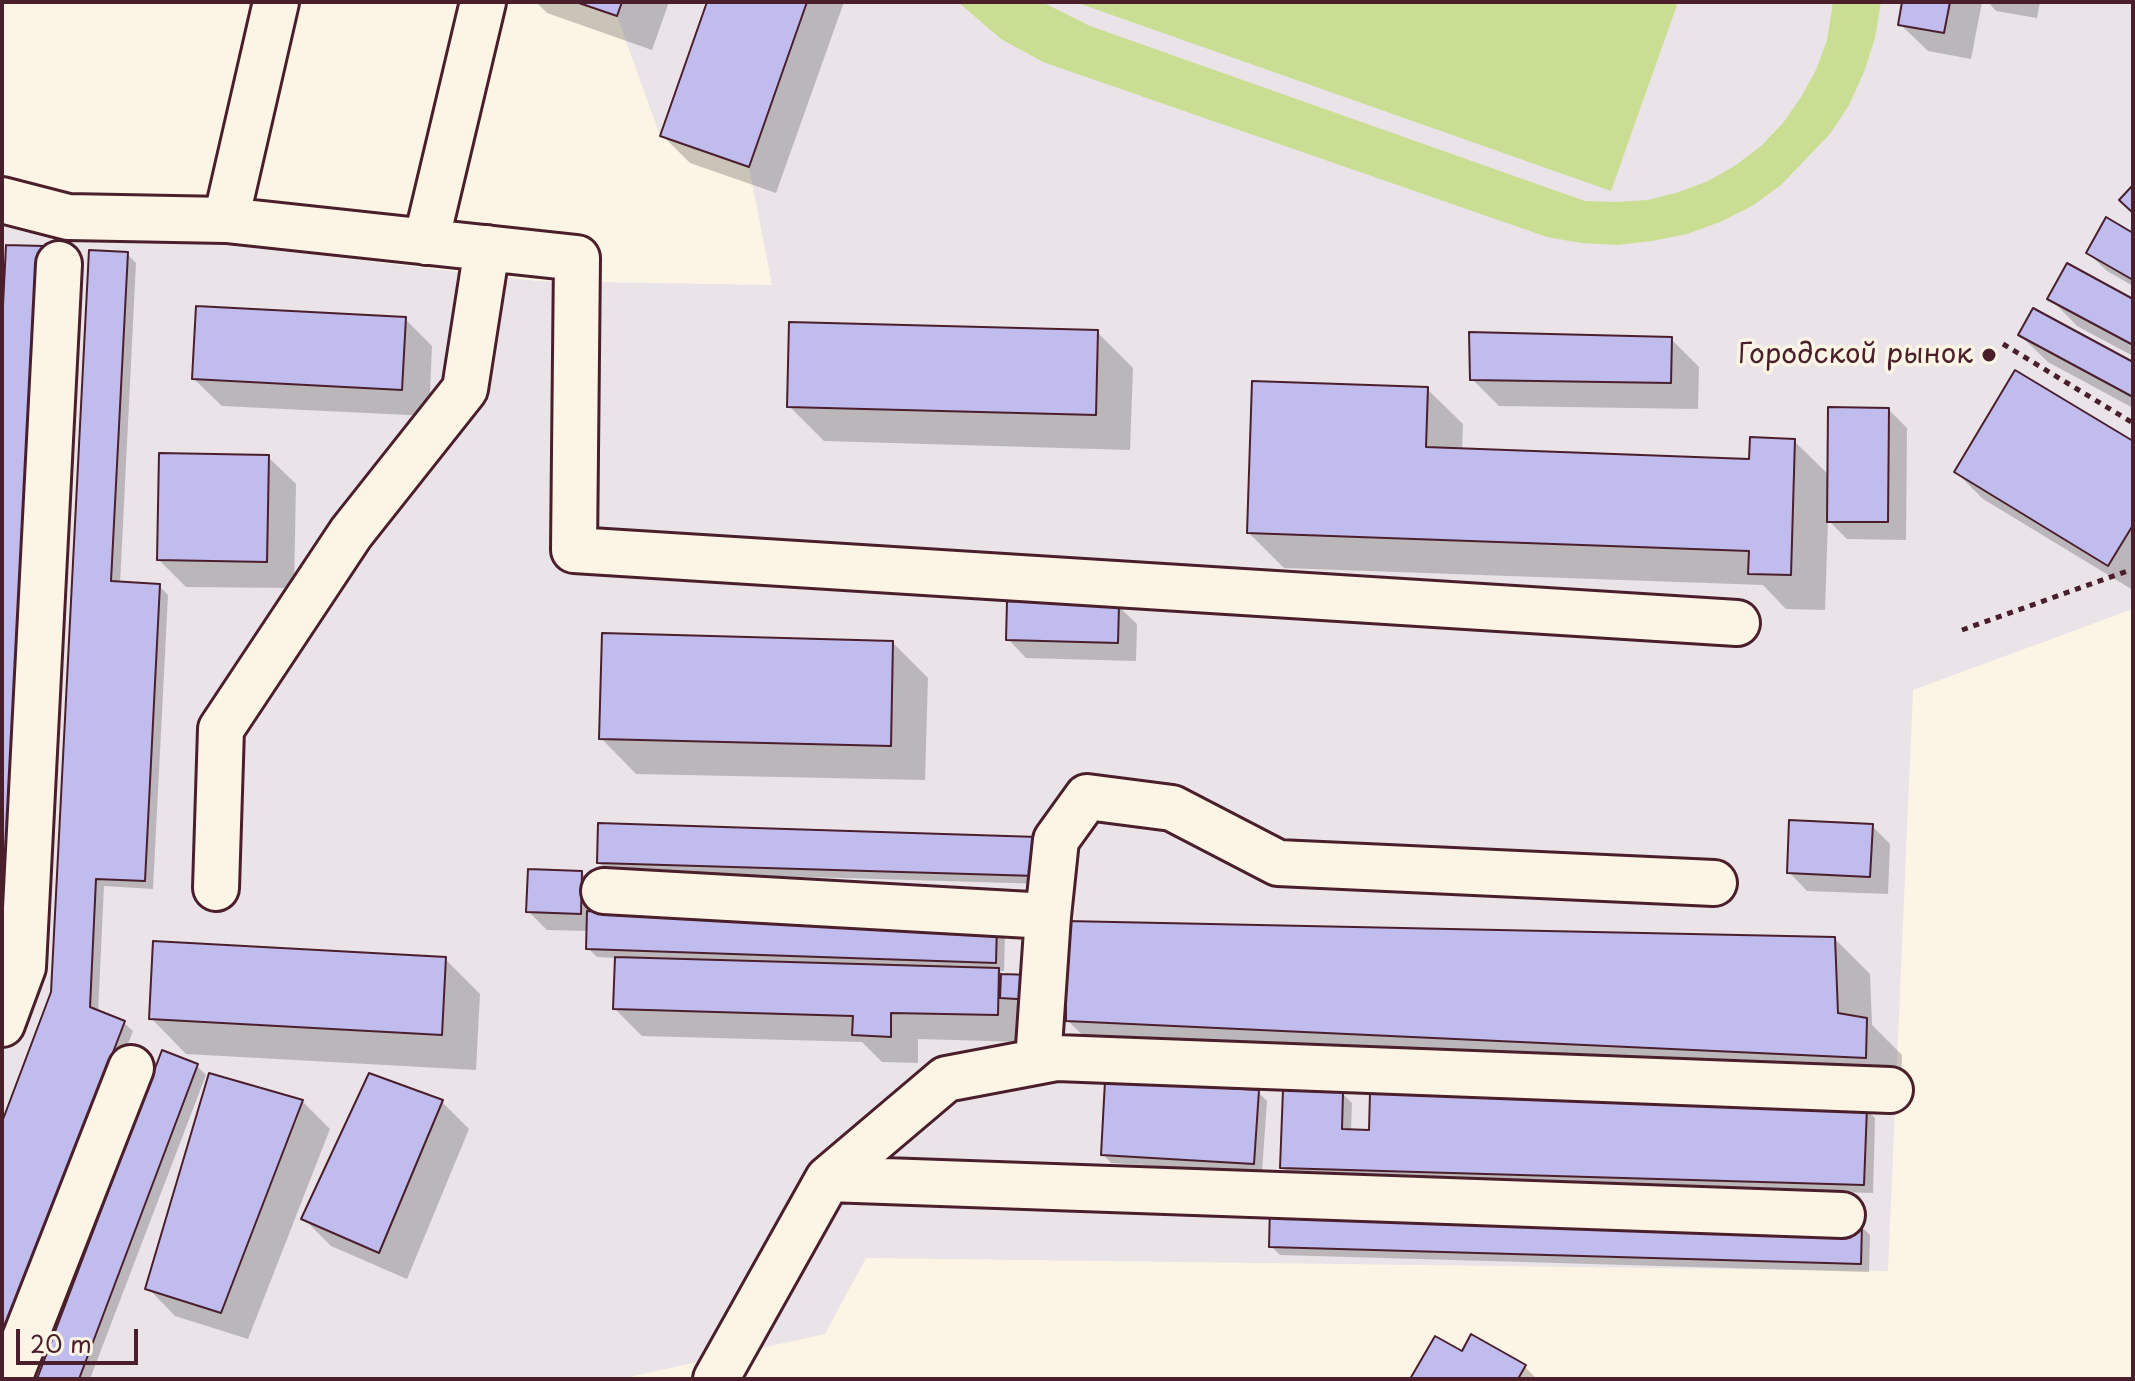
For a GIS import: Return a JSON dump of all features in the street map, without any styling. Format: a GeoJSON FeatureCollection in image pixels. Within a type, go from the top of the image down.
{"type":"FeatureCollection","features":[{"type":"Feature","properties":{"kind":"lane"},"geometry":{"type":"LineString","coordinates":[[226,220],[276,2]]}},
{"type":"Feature","properties":{"kind":"lane"},"geometry":{"type":"LineString","coordinates":[[426,242],[483,2]]}},
{"type":"Feature","properties":{"kind":"lane"},"geometry":{"type":"LineString","coordinates":[[2,200],[68,217],[226,220],[577,258],[574,550],[1737,623]]}},
{"type":"Feature","properties":{"kind":"lane"},"geometry":{"type":"LineString","coordinates":[[216,888],[221,729],[351,533],[465,389],[487,248]]}},
{"type":"Feature","properties":{"kind":"lane"},"geometry":{"type":"LineString","coordinates":[[2,1024],[23,967],[59,264]]}},
{"type":"Feature","properties":{"kind":"lane"},"geometry":{"type":"LineString","coordinates":[[1038,1061],[1056,840],[1087,797],[1172,808],[1278,863],[1714,883]]}},
{"type":"Feature","properties":{"kind":"lane"},"geometry":{"type":"LineString","coordinates":[[604,891],[1048,916]]}},
{"type":"Feature","properties":{"kind":"lane"},"geometry":{"type":"LineString","coordinates":[[716,1379],[828,1179],[946,1079],[1057,1058],[1890,1090]]}},
{"type":"Feature","properties":{"kind":"lane"},"geometry":{"type":"LineString","coordinates":[[9,1379],[131,1068]]}},
{"type":"Feature","properties":{"kind":"lane"},"geometry":{"type":"LineString","coordinates":[[828,1179],[1842,1215]]}},
{"type":"Feature","properties":{"kind":"path"},"geometry":{"type":"LineString","coordinates":[[2003,344],[2133,423]]}},
{"type":"Feature","properties":{"kind":"path"},"geometry":{"type":"LineString","coordinates":[[1962,630],[2133,569]]}},
{"type":"Feature","properties":{"kind":"shaded area"},"geometry":{"type":"Polygon","coordinates":[[[576,2],[2133,2],[2133,609],[1913,690],[1888,1271],[866,1258],[825,1334],[620,1379],[2,1379],[2,218],[537,281],[772,285],[749,167],[660,136],[617,16],[576,2]]]}},
{"type":"Feature","properties":{"kind":"green space"},"geometry":{"type":"Polygon","coordinates":[[[958,2],[1042,2],[1090,26],[1585,201],[1616,202],[1648,200],[1679,192],[1708,181],[1736,165],[1761,146],[1783,123],[1801,97],[1816,70],[1827,40],[1833,2],[1881,2],[1875,38],[1849,105],[1830,134],[1781,185],[1752,206],[1720,222],[1687,234],[1617,245],[1547,237],[1043,62],[1001,39],[958,2]]]}},
{"type":"Feature","properties":{"kind":"green space"},"geometry":{"type":"Polygon","coordinates":[[[1075,2],[1678,2],[1611,191],[1075,2]]]}},
{"type":"Feature","properties":{"kind":"building"},"geometry":{"type":"Polygon","coordinates":[[[576,2],[622,2],[617,16],[576,2]]]}},
{"type":"Feature","properties":{"kind":"building"},"geometry":{"type":"Polygon","coordinates":[[[707,2],[807,2],[749,167],[660,136],[707,2]]]}},
{"type":"Feature","properties":{"kind":"building"},"geometry":{"type":"Polygon","coordinates":[[[1902,2],[1950,2],[1944,33],[1898,25],[1902,2]]]}},
{"type":"Feature","properties":{"kind":"building"},"geometry":{"type":"Polygon","coordinates":[[[2133,185],[2133,213],[2119,200],[2133,185]]]}},
{"type":"Feature","properties":{"kind":"building"},"geometry":{"type":"Polygon","coordinates":[[[2106,217],[2133,233],[2133,280],[2086,253],[2106,217]]]}},
{"type":"Feature","properties":{"kind":"building"},"geometry":{"type":"Polygon","coordinates":[[[6,245],[44,246],[6,966],[2,966],[2,325],[6,245]]]}},
{"type":"Feature","properties":{"kind":"building"},"geometry":{"type":"Polygon","coordinates":[[[89,250],[128,252],[111,581],[160,584],[145,881],[96,879],[90,1007],[125,1021],[2,1343],[2,1122],[51,992],[89,250]]]}},
{"type":"Feature","properties":{"kind":"building"},"geometry":{"type":"Polygon","coordinates":[[[2067,263],[2133,299],[2133,345],[2047,299],[2067,263]]]}},
{"type":"Feature","properties":{"kind":"building"},"geometry":{"type":"Polygon","coordinates":[[[196,306],[406,317],[402,390],[192,379],[196,306]]]}},
{"type":"Feature","properties":{"kind":"building"},"geometry":{"type":"Polygon","coordinates":[[[2033,308],[2133,362],[2133,397],[2018,335],[2033,308]]]}},
{"type":"Feature","properties":{"kind":"building"},"geometry":{"type":"Polygon","coordinates":[[[789,322],[1098,330],[1096,415],[787,407],[789,322]]]}},
{"type":"Feature","properties":{"kind":"building"},"geometry":{"type":"Polygon","coordinates":[[[1469,332],[1672,337],[1671,383],[1470,380],[1469,332]]]}},
{"type":"Feature","properties":{"kind":"building"},"geometry":{"type":"Polygon","coordinates":[[[2015,370],[2133,441],[2133,525],[2108,566],[1954,472],[2015,370]]]}},
{"type":"Feature","properties":{"kind":"building"},"geometry":{"type":"Polygon","coordinates":[[[1252,381],[1428,387],[1426,447],[1749,459],[1750,437],[1795,439],[1791,575],[1748,574],[1749,551],[1247,533],[1252,381]]]}},
{"type":"Feature","properties":{"kind":"building"},"geometry":{"type":"Polygon","coordinates":[[[1828,407],[1889,408],[1888,522],[1827,522],[1828,407]]]}},
{"type":"Feature","properties":{"kind":"building"},"geometry":{"type":"Polygon","coordinates":[[[159,453],[269,455],[267,562],[157,560],[159,453]]]}},
{"type":"Feature","properties":{"kind":"building"},"geometry":{"type":"Polygon","coordinates":[[[1007,601],[1119,604],[1118,643],[1006,640],[1007,601]]]}},
{"type":"Feature","properties":{"kind":"building"},"geometry":{"type":"Polygon","coordinates":[[[602,633],[893,641],[891,746],[599,739],[602,633]]]}},
{"type":"Feature","properties":{"kind":"building"},"geometry":{"type":"Polygon","coordinates":[[[1789,820],[1873,824],[1870,877],[1787,873],[1789,820]]]}},
{"type":"Feature","properties":{"kind":"building"},"geometry":{"type":"Polygon","coordinates":[[[598,823],[1038,837],[1037,876],[597,863],[598,823]]]}},
{"type":"Feature","properties":{"kind":"building"},"geometry":{"type":"Polygon","coordinates":[[[528,869],[582,871],[581,914],[526,912],[528,869]]]}},
{"type":"Feature","properties":{"kind":"building"},"geometry":{"type":"Polygon","coordinates":[[[587,911],[997,924],[996,963],[586,949],[587,911]]]}},
{"type":"Feature","properties":{"kind":"building"},"geometry":{"type":"Polygon","coordinates":[[[1066,921],[1835,937],[1838,1013],[1867,1018],[1866,1058],[1066,1021],[1066,921]]]}},
{"type":"Feature","properties":{"kind":"building"},"geometry":{"type":"Polygon","coordinates":[[[153,941],[446,957],[442,1035],[149,1019],[153,941]]]}},
{"type":"Feature","properties":{"kind":"building"},"geometry":{"type":"Polygon","coordinates":[[[615,957],[999,968],[998,1015],[891,1013],[891,1037],[852,1035],[853,1016],[613,1009],[615,957]]]}},
{"type":"Feature","properties":{"kind":"building"},"geometry":{"type":"Polygon","coordinates":[[[1001,974],[1034,975],[1034,1000],[1000,998],[1001,974]]]}},
{"type":"Feature","properties":{"kind":"building"},"geometry":{"type":"Polygon","coordinates":[[[162,1050],[198,1064],[79,1379],[37,1379],[162,1050]]]}},
{"type":"Feature","properties":{"kind":"building"},"geometry":{"type":"Polygon","coordinates":[[[209,1073],[303,1100],[221,1313],[145,1289],[209,1073]]]}},
{"type":"Feature","properties":{"kind":"building"},"geometry":{"type":"Polygon","coordinates":[[[369,1073],[443,1100],[379,1253],[301,1219],[369,1073]]]}},
{"type":"Feature","properties":{"kind":"building"},"geometry":{"type":"Polygon","coordinates":[[[1105,1081],[1259,1090],[1254,1164],[1101,1155],[1105,1081]]]}},
{"type":"Feature","properties":{"kind":"building"},"geometry":{"type":"Polygon","coordinates":[[[1283,1090],[1343,1092],[1342,1129],[1369,1130],[1370,1092],[1867,1107],[1864,1185],[1280,1168],[1283,1090]]]}},
{"type":"Feature","properties":{"kind":"building"},"geometry":{"type":"Polygon","coordinates":[[[1270,1207],[1862,1224],[1861,1264],[1269,1247],[1270,1207]]]}},
{"type":"Feature","properties":{"kind":"building"},"geometry":{"type":"Polygon","coordinates":[[[1471,1334],[1526,1365],[1518,1379],[1410,1379],[1435,1336],[1462,1351],[1471,1334]]]}},
{"type":"Feature","properties":{"kind":"place","name":"Городской рынок"},"geometry":{"type":"Point","coordinates":[1989,355]}}]}
